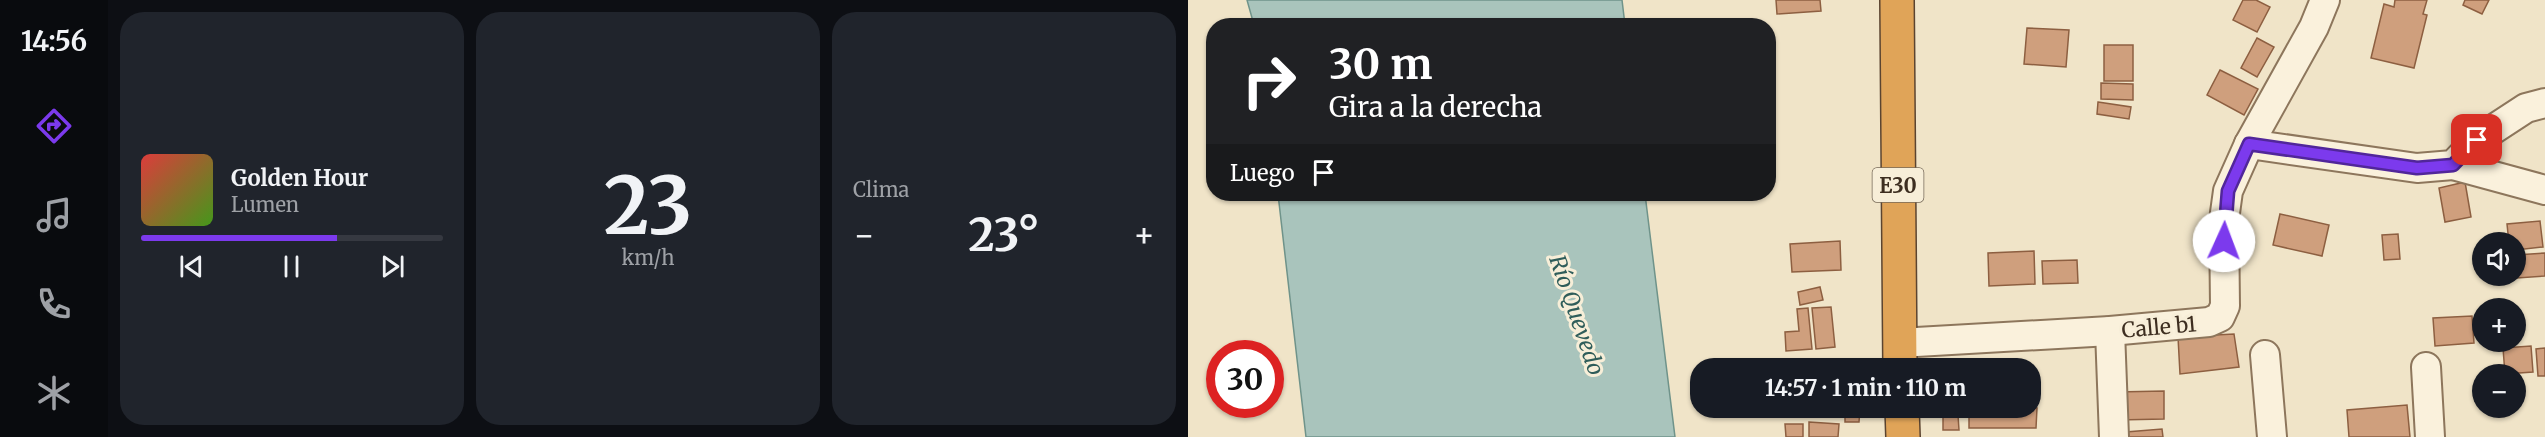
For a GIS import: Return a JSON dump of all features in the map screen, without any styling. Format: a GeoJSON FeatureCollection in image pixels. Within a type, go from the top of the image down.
{"type":"FeatureCollection","features":[{"type":"Feature","properties":{"kind":"highway","name":"E30"},"geometry":{"type":"LineString","coordinates":[[1897,0],[1899,356]]}},
{"type":"Feature","properties":{"kind":"highway"},"geometry":{"type":"LineString","coordinates":[[1902,418],[1903,437]]}},
{"type":"Feature","properties":{"kind":"street","name":"Calle b1"},"geometry":{"type":"LineString","coordinates":[[1899,356],[2110,331],[2209,322],[2220,317],[2225,306],[2224,220],[2228,191],[2249,144],[2314,27],[2325,0]]}},
{"type":"Feature","properties":{"kind":"street"},"geometry":{"type":"LineString","coordinates":[[2453,165],[2487,134],[2526,108],[2545,103]]}},
{"type":"Feature","properties":{"kind":"street"},"geometry":{"type":"LineString","coordinates":[[2249,144],[2417,168],[2453,165],[2545,190]]}},
{"type":"Feature","properties":{"kind":"street"},"geometry":{"type":"LineString","coordinates":[[2110,331],[2114,437]]}},
{"type":"Feature","properties":{"kind":"street"},"geometry":{"type":"LineString","coordinates":[[2265,355],[2272,437]]}},
{"type":"Feature","properties":{"kind":"street"},"geometry":{"type":"LineString","coordinates":[[2426,367],[2430,437]]}},
{"type":"Feature","properties":{"kind":"water"},"geometry":{"type":"Polygon","coordinates":[[[1247,0],[1622,0],[1624,18],[1252,18],[1247,0]]]}},
{"type":"Feature","properties":{"kind":"water","name":"Río Quevedo"},"geometry":{"type":"Polygon","coordinates":[[[1279,201],[1646,201],[1675,437],[1306,437],[1279,201]]]}},
{"type":"Feature","properties":{"kind":"building"},"geometry":{"type":"Polygon","coordinates":[[[1776,0],[1820,0],[1821,11],[1777,14],[1776,0]]]}},
{"type":"Feature","properties":{"kind":"building"},"geometry":{"type":"Polygon","coordinates":[[[2243,0],[2256,0],[2270,7],[2257,32],[2233,20],[2243,0]]]}},
{"type":"Feature","properties":{"kind":"building"},"geometry":{"type":"Polygon","coordinates":[[[2395,0],[2427,0],[2423,14],[2427,15],[2414,68],[2371,58],[2384,4],[2394,7],[2395,0]]]}},
{"type":"Feature","properties":{"kind":"building"},"geometry":{"type":"Polygon","coordinates":[[[2465,0],[2489,0],[2482,14],[2463,5],[2465,0]]]}},
{"type":"Feature","properties":{"kind":"building"},"geometry":{"type":"Polygon","coordinates":[[[2027,28],[2069,30],[2066,67],[2024,64],[2027,28]]]}},
{"type":"Feature","properties":{"kind":"building"},"geometry":{"type":"Polygon","coordinates":[[[2257,38],[2274,47],[2257,77],[2241,68],[2257,38]]]}},
{"type":"Feature","properties":{"kind":"building"},"geometry":{"type":"Polygon","coordinates":[[[2104,45],[2133,45],[2133,81],[2104,81],[2104,45]]]}},
{"type":"Feature","properties":{"kind":"building"},"geometry":{"type":"Polygon","coordinates":[[[2220,70],[2258,89],[2244,115],[2207,95],[2220,70]]]}},
{"type":"Feature","properties":{"kind":"building"},"geometry":{"type":"Polygon","coordinates":[[[2101,83],[2133,84],[2133,100],[2101,99],[2101,83]]]}},
{"type":"Feature","properties":{"kind":"building"},"geometry":{"type":"Polygon","coordinates":[[[2098,102],[2131,107],[2129,119],[2097,114],[2098,102]]]}},
{"type":"Feature","properties":{"kind":"building"},"geometry":{"type":"Polygon","coordinates":[[[2465,182],[2471,217],[2445,222],[2439,188],[2465,182]]]}},
{"type":"Feature","properties":{"kind":"building"},"geometry":{"type":"Polygon","coordinates":[[[2280,214],[2329,225],[2322,256],[2273,245],[2280,214]]]}},
{"type":"Feature","properties":{"kind":"building"},"geometry":{"type":"Polygon","coordinates":[[[2540,221],[2543,247],[2526,249],[2526,232],[2508,232],[2507,224],[2540,221]]]}},
{"type":"Feature","properties":{"kind":"building"},"geometry":{"type":"Polygon","coordinates":[[[2398,234],[2400,259],[2384,260],[2382,235],[2398,234]]]}},
{"type":"Feature","properties":{"kind":"building"},"geometry":{"type":"Polygon","coordinates":[[[1840,241],[1841,270],[1792,272],[1790,244],[1840,241]]]}},
{"type":"Feature","properties":{"kind":"building"},"geometry":{"type":"Polygon","coordinates":[[[2034,251],[2035,284],[1989,286],[1988,253],[2034,251]]]}},
{"type":"Feature","properties":{"kind":"building"},"geometry":{"type":"Polygon","coordinates":[[[2545,253],[2545,276],[2526,277],[2526,254],[2545,253]]]}},
{"type":"Feature","properties":{"kind":"building"},"geometry":{"type":"Polygon","coordinates":[[[2077,260],[2078,283],[2043,284],[2042,261],[2077,260]]]}},
{"type":"Feature","properties":{"kind":"building"},"geometry":{"type":"Polygon","coordinates":[[[1820,287],[1823,300],[1800,305],[1798,292],[1820,287]]]}},
{"type":"Feature","properties":{"kind":"building"},"geometry":{"type":"Polygon","coordinates":[[[1831,307],[1835,347],[1816,349],[1812,308],[1831,307]]]}},
{"type":"Feature","properties":{"kind":"building"},"geometry":{"type":"Polygon","coordinates":[[[1808,308],[1812,349],[1786,351],[1785,332],[1799,331],[1797,309],[1808,308]]]}},
{"type":"Feature","properties":{"kind":"building"},"geometry":{"type":"Polygon","coordinates":[[[2472,316],[2472,343],[2435,346],[2433,318],[2472,316]]]}},
{"type":"Feature","properties":{"kind":"building"},"geometry":{"type":"Polygon","coordinates":[[[2234,334],[2239,367],[2180,374],[2178,337],[2234,334]]]}},
{"type":"Feature","properties":{"kind":"building"},"geometry":{"type":"Polygon","coordinates":[[[2526,346],[2531,346],[2533,372],[2526,372],[2526,364],[2504,364],[2503,352],[2526,352],[2526,346]]]}},
{"type":"Feature","properties":{"kind":"building"},"geometry":{"type":"Polygon","coordinates":[[[2545,348],[2545,376],[2538,376],[2536,349],[2545,348]]]}},
{"type":"Feature","properties":{"kind":"building"},"geometry":{"type":"Polygon","coordinates":[[[2164,391],[2164,419],[2117,420],[2116,392],[2164,391]]]}},
{"type":"Feature","properties":{"kind":"building"},"geometry":{"type":"Polygon","coordinates":[[[2407,405],[2410,437],[2349,437],[2347,410],[2407,405]]]}},
{"type":"Feature","properties":{"kind":"building"},"geometry":{"type":"Polygon","coordinates":[[[1845,418],[1859,418],[1859,422],[1845,422],[1845,418]]]}},
{"type":"Feature","properties":{"kind":"building"},"geometry":{"type":"Polygon","coordinates":[[[1943,418],[1958,418],[1959,430],[1943,430],[1943,418]]]}},
{"type":"Feature","properties":{"kind":"building"},"geometry":{"type":"Polygon","coordinates":[[[1969,418],[2036,418],[2036,428],[1969,428],[1969,418]]]}},
{"type":"Feature","properties":{"kind":"building"},"geometry":{"type":"Polygon","coordinates":[[[1809,422],[1839,424],[1838,437],[1809,437],[1809,422]]]}},
{"type":"Feature","properties":{"kind":"building"},"geometry":{"type":"Polygon","coordinates":[[[1785,424],[1803,424],[1803,437],[1786,437],[1785,424]]]}},
{"type":"Feature","properties":{"kind":"building"},"geometry":{"type":"Polygon","coordinates":[[[2162,429],[2163,437],[2126,437],[2126,432],[2162,429]]]}},
{"type":"Feature","properties":{"kind":"route"},"geometry":{"type":"LineString","coordinates":[[2224,241],[2228,191],[2249,144],[2417,168],[2453,165],[2477,140]]}}]}
